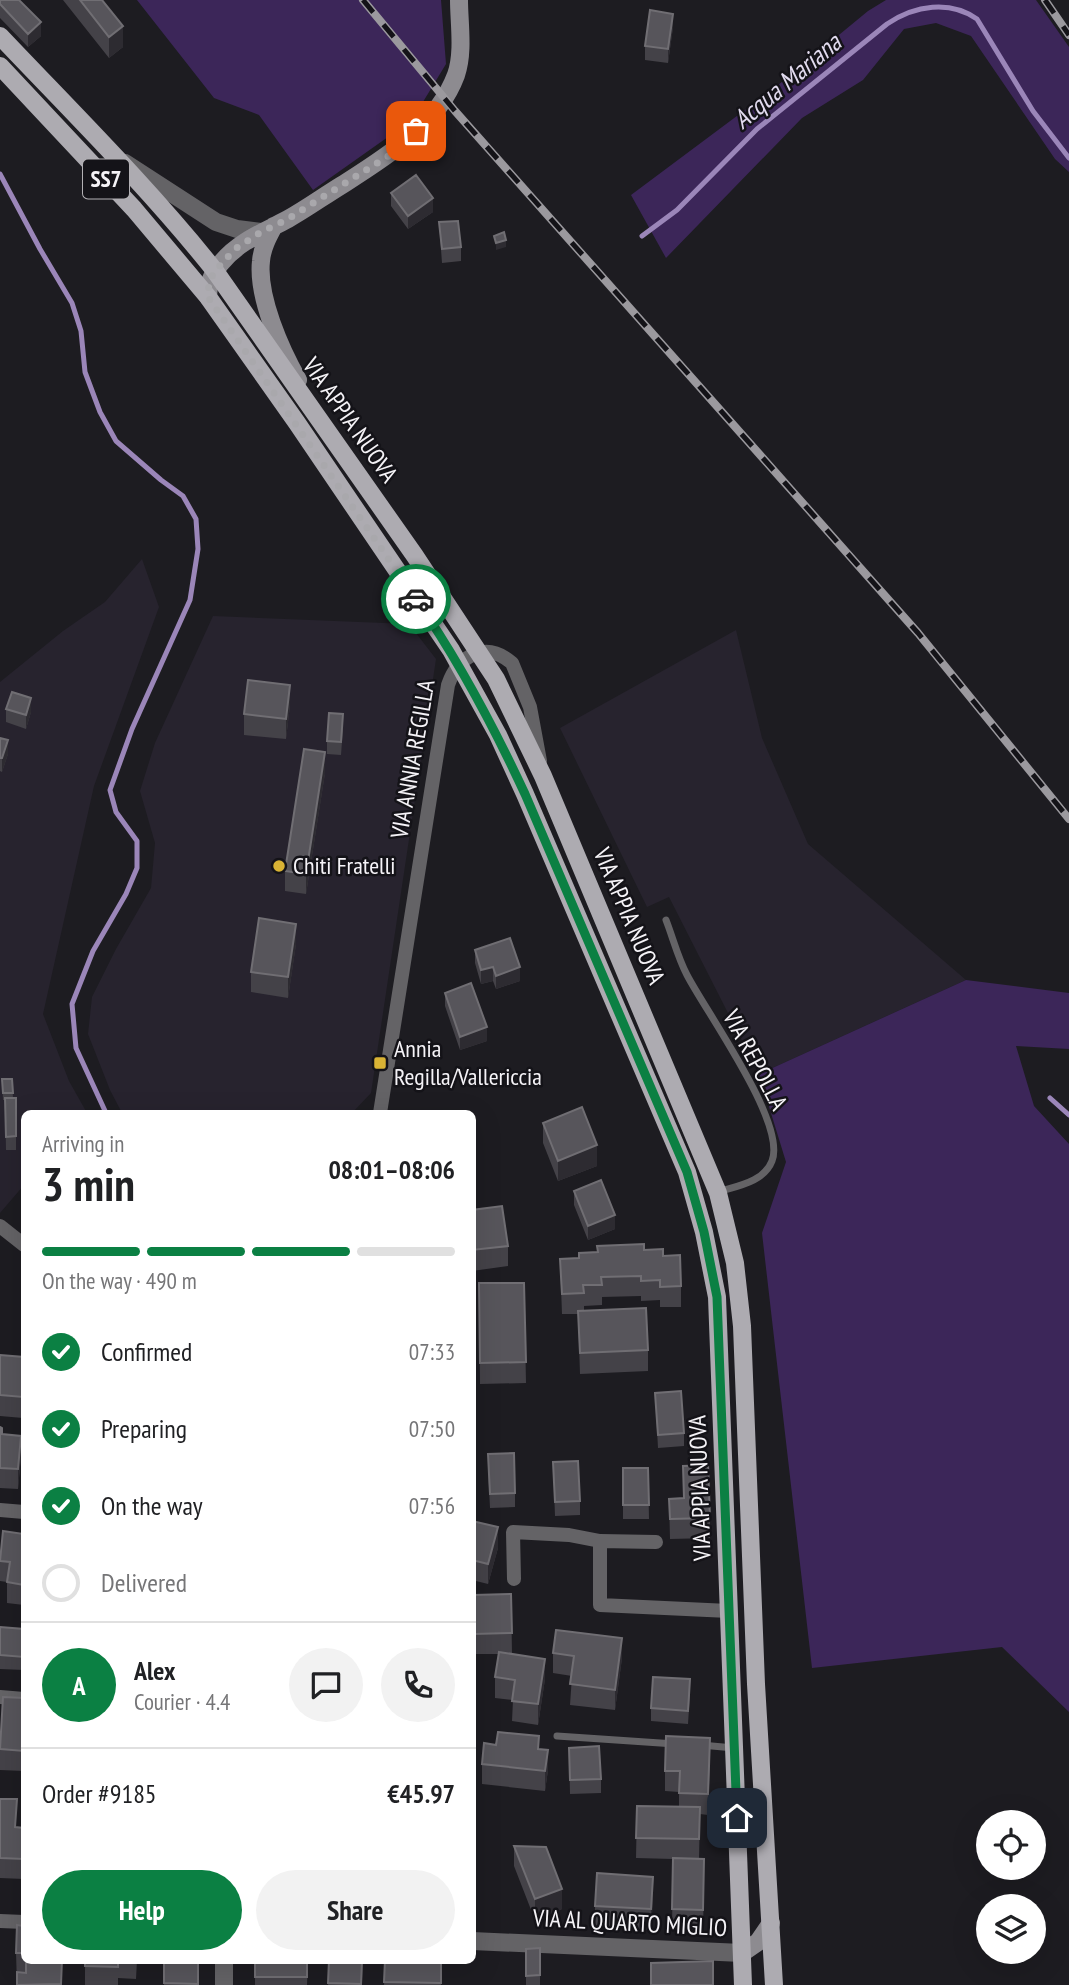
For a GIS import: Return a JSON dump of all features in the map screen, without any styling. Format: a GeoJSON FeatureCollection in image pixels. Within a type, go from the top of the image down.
{"type":"FeatureCollection","features":[{"type":"Feature","properties":{"kind":"main road"},"geometry":{"type":"LineString","coordinates":[[208,297],[209,282],[229,254],[390,155],[437,108],[454,80],[458,67],[459,0]]}},
{"type":"Feature","properties":{"kind":"main road","name":"VIA APPIA NUOVA"},"geometry":{"type":"LineString","coordinates":[[0,36],[114,156],[215,271],[321,420],[480,653],[496,679],[542,776],[718,1193],[735,1263],[743,1326],[755,1659],[774,1985]]}},
{"type":"Feature","properties":{"kind":"main road","name":"VIA APPIA NUOVA"},"geometry":{"type":"LineString","coordinates":[[0,66],[134,209],[208,297],[459,663],[498,735],[525,794],[687,1172],[696,1200],[717,1297],[743,1985]]}},
{"type":"Feature","properties":{"kind":"main road"},"geometry":{"type":"LineString","coordinates":[[267,229],[260,265],[267,305],[294,372],[321,420]]}},
{"type":"Feature","properties":{"kind":"main road","name":"VIA AL QUARTO MIGLIO"},"geometry":{"type":"LineString","coordinates":[[742,1953],[758,1942],[771,1923]]}},
{"type":"Feature","properties":{"kind":"street"},"geometry":{"type":"LineString","coordinates":[[114,156],[216,222],[237,229],[267,229]]}},
{"type":"Feature","properties":{"kind":"street"},"geometry":{"type":"LineString","coordinates":[[459,663],[480,653]]}},
{"type":"Feature","properties":{"kind":"street","name":"VIA ANNIA REGILLA"},"geometry":{"type":"LineString","coordinates":[[380,1110],[448,685],[459,663]]}},
{"type":"Feature","properties":{"kind":"street"},"geometry":{"type":"LineString","coordinates":[[0,1226],[21,1243]]}},
{"type":"Feature","properties":{"kind":"street"},"geometry":{"type":"LineString","coordinates":[[0,1510],[21,1512]]}},
{"type":"Feature","properties":{"kind":"street"},"geometry":{"type":"LineString","coordinates":[[514,1579],[513,1532],[569,1535],[600,1541],[656,1542]]}},
{"type":"Feature","properties":{"kind":"street"},"geometry":{"type":"LineString","coordinates":[[600,1541],[600,1605],[729,1611]]}},
{"type":"Feature","properties":{"kind":"street"},"geometry":{"type":"LineString","coordinates":[[0,1697],[21,1699]]}},
{"type":"Feature","properties":{"kind":"street"},"geometry":{"type":"LineString","coordinates":[[0,1921],[21,1922]]}},
{"type":"Feature","properties":{"kind":"street","name":"VIA AL QUARTO MIGLIO"},"geometry":{"type":"LineString","coordinates":[[476,1941],[742,1953]]}},
{"type":"Feature","properties":{"kind":"street"},"geometry":{"type":"LineString","coordinates":[[224,1964],[224,1985]]}},
{"type":"Feature","properties":{"kind":"lane","name":"VIA REPOLLA"},"geometry":{"type":"LineString","coordinates":[[666,920],[685,973],[754,1088],[775,1150],[765,1173],[718,1193]]}},
{"type":"Feature","properties":{"kind":"lane"},"geometry":{"type":"LineString","coordinates":[[557,1736],[679,1744]]}},
{"type":"Feature","properties":{"kind":"lane"},"geometry":{"type":"LineString","coordinates":[[693,1745],[734,1748]]}},
{"type":"Feature","properties":{"kind":"shaded area"},"geometry":{"type":"Polygon","coordinates":[[[137,0],[441,0],[446,64],[412,120],[313,190],[259,115],[214,98],[137,0]]]}},
{"type":"Feature","properties":{"kind":"shaded area"},"geometry":{"type":"Polygon","coordinates":[[[886,0],[1036,0],[1069,47],[1069,172],[1055,159],[971,36],[936,23],[904,29],[863,80],[802,118],[666,258],[631,195],[777,86],[868,11],[886,0]]]}},
{"type":"Feature","properties":{"kind":"shaded area"},"geometry":{"type":"Polygon","coordinates":[[[142,559],[159,607],[94,786],[43,1014],[69,1081],[85,1110],[21,1110],[21,1188],[0,1213],[0,682],[63,631],[105,602],[142,559]]]}},
{"type":"Feature","properties":{"kind":"shaded area","name":"Chiti Fratelli"},"geometry":{"type":"Polygon","coordinates":[[[213,616],[409,624],[436,659],[371,1093],[355,1110],[120,1110],[88,1034],[92,997],[151,888],[155,843],[140,791],[155,743],[213,616]]]}},
{"type":"Feature","properties":{"kind":"shaded area"},"geometry":{"type":"Polygon","coordinates":[[[736,630],[762,738],[808,844],[966,980],[759,1074],[669,897],[647,907],[560,728],[736,630]]]}},
{"type":"Feature","properties":{"kind":"shaded area"},"geometry":{"type":"Polygon","coordinates":[[[966,980],[1069,993],[1069,1049],[1016,1046],[1034,1106],[1069,1144],[1069,1712],[1002,1647],[812,1668],[762,1233],[786,1162],[759,1074],[966,980]]]}},
{"type":"Feature","properties":{"kind":"building"},"geometry":{"type":"Polygon","coordinates":[[[0,0],[19,0],[41,22],[28,34],[0,4],[0,0]]]}},
{"type":"Feature","properties":{"kind":"building"},"geometry":{"type":"Polygon","coordinates":[[[80,0],[102,0],[123,26],[109,37],[80,0]]]}},
{"type":"Feature","properties":{"kind":"building"},"geometry":{"type":"Polygon","coordinates":[[[650,10],[673,14],[668,49],[645,46],[650,10]]]}},
{"type":"Feature","properties":{"kind":"building"},"geometry":{"type":"Polygon","coordinates":[[[416,175],[433,198],[408,216],[391,193],[416,175]]]}},
{"type":"Feature","properties":{"kind":"building"},"geometry":{"type":"Polygon","coordinates":[[[458,221],[461,247],[442,249],[439,222],[458,221]]]}},
{"type":"Feature","properties":{"kind":"building"},"geometry":{"type":"Polygon","coordinates":[[[504,232],[506,240],[496,243],[494,236],[504,232]]]}},
{"type":"Feature","properties":{"kind":"building"},"geometry":{"type":"Polygon","coordinates":[[[248,680],[290,685],[286,719],[244,714],[248,680]]]}},
{"type":"Feature","properties":{"kind":"building"},"geometry":{"type":"Polygon","coordinates":[[[12,692],[31,698],[26,715],[6,709],[12,692]]]}},
{"type":"Feature","properties":{"kind":"building"},"geometry":{"type":"Polygon","coordinates":[[[329,713],[343,714],[341,742],[327,741],[329,713]]]}},
{"type":"Feature","properties":{"kind":"building"},"geometry":{"type":"Polygon","coordinates":[[[0,738],[8,740],[2,758],[0,758],[0,738]]]}},
{"type":"Feature","properties":{"kind":"building"},"geometry":{"type":"Polygon","coordinates":[[[304,749],[325,752],[306,874],[285,871],[304,749]]]}},
{"type":"Feature","properties":{"kind":"building"},"geometry":{"type":"Polygon","coordinates":[[[259,918],[296,924],[288,977],[251,972],[259,918]]]}},
{"type":"Feature","properties":{"kind":"building"},"geometry":{"type":"Polygon","coordinates":[[[510,938],[520,967],[496,976],[493,967],[481,970],[475,950],[510,938]]]}},
{"type":"Feature","properties":{"kind":"building"},"geometry":{"type":"Polygon","coordinates":[[[471,983],[487,1027],[460,1037],[445,993],[471,983]]]}},
{"type":"Feature","properties":{"kind":"building"},"geometry":{"type":"Polygon","coordinates":[[[2,1079],[12,1079],[13,1093],[3,1093],[2,1079]]]}},
{"type":"Feature","properties":{"kind":"building"},"geometry":{"type":"Polygon","coordinates":[[[5,1098],[16,1098],[16,1136],[6,1137],[5,1098]]]}},
{"type":"Feature","properties":{"kind":"building"},"geometry":{"type":"Polygon","coordinates":[[[582,1107],[597,1145],[558,1161],[543,1123],[582,1107]]]}},
{"type":"Feature","properties":{"kind":"building"},"geometry":{"type":"Polygon","coordinates":[[[601,1180],[615,1215],[588,1226],[574,1191],[601,1180]]]}},
{"type":"Feature","properties":{"kind":"building"},"geometry":{"type":"Polygon","coordinates":[[[502,1206],[508,1246],[476,1250],[476,1209],[502,1206]]]}},
{"type":"Feature","properties":{"kind":"building"},"geometry":{"type":"Polygon","coordinates":[[[644,1244],[644,1250],[663,1249],[663,1256],[680,1255],[681,1286],[660,1287],[660,1280],[641,1281],[641,1276],[601,1277],[602,1285],[583,1285],[584,1293],[562,1294],[560,1259],[579,1258],[579,1253],[598,1252],[597,1246],[644,1244]]]}},
{"type":"Feature","properties":{"kind":"building"},"geometry":{"type":"Polygon","coordinates":[[[479,1283],[524,1283],[526,1362],[480,1363],[479,1283]]]}},
{"type":"Feature","properties":{"kind":"building"},"geometry":{"type":"Polygon","coordinates":[[[646,1308],[648,1350],[580,1353],[578,1311],[646,1308]]]}},
{"type":"Feature","properties":{"kind":"building"},"geometry":{"type":"Polygon","coordinates":[[[0,1355],[21,1357],[21,1397],[0,1395],[0,1355]]]}},
{"type":"Feature","properties":{"kind":"building"},"geometry":{"type":"Polygon","coordinates":[[[681,1391],[684,1433],[658,1435],[655,1393],[681,1391]]]}},
{"type":"Feature","properties":{"kind":"building"},"geometry":{"type":"Polygon","coordinates":[[[0,1427],[2,1434],[21,1436],[18,1469],[0,1468],[0,1427]]]}},
{"type":"Feature","properties":{"kind":"building"},"geometry":{"type":"Polygon","coordinates":[[[514,1453],[515,1493],[490,1494],[488,1454],[514,1453]]]}},
{"type":"Feature","properties":{"kind":"building"},"geometry":{"type":"Polygon","coordinates":[[[578,1461],[580,1501],[555,1502],[553,1462],[578,1461]]]}},
{"type":"Feature","properties":{"kind":"building"},"geometry":{"type":"Polygon","coordinates":[[[708,1465],[710,1518],[670,1519],[669,1499],[684,1498],[683,1466],[708,1465]]]}},
{"type":"Feature","properties":{"kind":"building"},"geometry":{"type":"Polygon","coordinates":[[[623,1468],[648,1468],[649,1505],[623,1505],[623,1468]]]}},
{"type":"Feature","properties":{"kind":"building"},"geometry":{"type":"Polygon","coordinates":[[[476,1522],[498,1527],[488,1564],[476,1561],[476,1522]]]}},
{"type":"Feature","properties":{"kind":"building"},"geometry":{"type":"Polygon","coordinates":[[[3,1531],[21,1534],[21,1584],[7,1582],[10,1562],[0,1561],[3,1531]]]}},
{"type":"Feature","properties":{"kind":"building"},"geometry":{"type":"Polygon","coordinates":[[[511,1594],[512,1633],[476,1634],[476,1595],[511,1594]]]}},
{"type":"Feature","properties":{"kind":"building"},"geometry":{"type":"Polygon","coordinates":[[[0,1627],[21,1629],[21,1657],[0,1655],[0,1627]]]}},
{"type":"Feature","properties":{"kind":"building"},"geometry":{"type":"Polygon","coordinates":[[[556,1630],[622,1638],[615,1690],[570,1684],[574,1656],[553,1653],[556,1630]]]}},
{"type":"Feature","properties":{"kind":"building"},"geometry":{"type":"Polygon","coordinates":[[[499,1652],[545,1659],[538,1704],[512,1701],[515,1680],[495,1677],[499,1652]]]}},
{"type":"Feature","properties":{"kind":"building"},"geometry":{"type":"Polygon","coordinates":[[[653,1677],[690,1679],[688,1711],[651,1708],[653,1677]]]}},
{"type":"Feature","properties":{"kind":"building"},"geometry":{"type":"Polygon","coordinates":[[[3,1697],[21,1698],[21,1751],[0,1749],[3,1697]]]}},
{"type":"Feature","properties":{"kind":"building"},"geometry":{"type":"Polygon","coordinates":[[[498,1732],[539,1736],[538,1749],[548,1750],[545,1771],[482,1764],[484,1743],[496,1745],[498,1732]]]}},
{"type":"Feature","properties":{"kind":"building"},"geometry":{"type":"Polygon","coordinates":[[[666,1736],[710,1738],[708,1794],[679,1793],[680,1771],[665,1771],[666,1736]]]}},
{"type":"Feature","properties":{"kind":"building"},"geometry":{"type":"Polygon","coordinates":[[[599,1746],[601,1779],[570,1780],[569,1748],[599,1746]]]}},
{"type":"Feature","properties":{"kind":"building"},"geometry":{"type":"Polygon","coordinates":[[[0,1799],[17,1799],[15,1827],[21,1828],[21,1859],[0,1858],[0,1799]]]}},
{"type":"Feature","properties":{"kind":"building"},"geometry":{"type":"Polygon","coordinates":[[[637,1806],[700,1807],[699,1839],[636,1838],[637,1806]]]}},
{"type":"Feature","properties":{"kind":"building"},"geometry":{"type":"Polygon","coordinates":[[[514,1846],[546,1847],[562,1889],[535,1899],[514,1846]]]}},
{"type":"Feature","properties":{"kind":"building"},"geometry":{"type":"Polygon","coordinates":[[[673,1858],[704,1859],[703,1910],[672,1909],[673,1858]]]}},
{"type":"Feature","properties":{"kind":"building"},"geometry":{"type":"Polygon","coordinates":[[[597,1873],[653,1877],[651,1909],[595,1906],[597,1873]]]}},
{"type":"Feature","properties":{"kind":"building"},"geometry":{"type":"Polygon","coordinates":[[[17,1925],[21,1926],[21,1953],[16,1953],[17,1925]]]}},
{"type":"Feature","properties":{"kind":"building"},"geometry":{"type":"Polygon","coordinates":[[[540,1948],[540,1975],[526,1976],[526,1949],[540,1948]]]}},
{"type":"Feature","properties":{"kind":"building"},"geometry":{"type":"Polygon","coordinates":[[[713,1961],[713,1985],[651,1985],[651,1963],[713,1961]]]}},
{"type":"Feature","properties":{"kind":"building"},"geometry":{"type":"Polygon","coordinates":[[[26,1964],[62,1964],[61,1984],[17,1985],[17,1972],[26,1973],[26,1964]]]}},
{"type":"Feature","properties":{"kind":"building"},"geometry":{"type":"Polygon","coordinates":[[[85,1964],[118,1964],[118,1967],[85,1964]]]}},
{"type":"Feature","properties":{"kind":"building"},"geometry":{"type":"Polygon","coordinates":[[[164,1964],[198,1964],[198,1984],[164,1983],[164,1964]]]}},
{"type":"Feature","properties":{"kind":"building"},"geometry":{"type":"Polygon","coordinates":[[[255,1964],[307,1964],[307,1977],[255,1977],[255,1964]]]}},
{"type":"Feature","properties":{"kind":"building"},"geometry":{"type":"Polygon","coordinates":[[[329,1964],[362,1964],[361,1984],[328,1983],[329,1964]]]}},
{"type":"Feature","properties":{"kind":"building"},"geometry":{"type":"Polygon","coordinates":[[[385,1964],[441,1964],[441,1983],[384,1982],[385,1964]]]}},
{"type":"Feature","properties":{"kind":"waterway","name":"Acqua Mariana"},"geometry":{"type":"LineString","coordinates":[[642,236],[677,210],[757,129],[887,24],[921,9],[944,7],[967,13],[977,19],[1033,111],[1069,158]]}},
{"type":"Feature","properties":{"kind":"waterway"},"geometry":{"type":"LineString","coordinates":[[0,174],[72,303],[81,331],[85,372],[100,412],[116,441],[183,496],[196,519],[198,549],[190,600],[132,729],[110,790],[116,812],[137,841],[137,868],[126,894],[93,951],[72,1004],[76,1048],[105,1110]]}},
{"type":"Feature","properties":{"kind":"waterway"},"geometry":{"type":"LineString","coordinates":[[1050,1098],[1069,1115]]}},
{"type":"Feature","properties":{"kind":"railway"},"geometry":{"type":"LineString","coordinates":[[363,0],[455,111],[918,633],[1069,819]]}},
{"type":"Feature","properties":{"kind":"railway"},"geometry":{"type":"LineString","coordinates":[[1045,0],[1069,35]]}},
{"type":"Feature","properties":{"kind":"way so far"},"geometry":{"type":"LineString","coordinates":[[416,131],[390,155],[235,249],[215,271],[209,282],[208,297],[416,599]]}},
{"type":"Feature","properties":{"kind":"place","name":"Chiti Fratelli"},"geometry":{"type":"Point","coordinates":[279,866]}},
{"type":"Feature","properties":{"kind":"place","name":"Annia Regilla/Vallericcia"},"geometry":{"type":"Point","coordinates":[380,1063]}},
{"type":"Feature","properties":{"kind":"route"},"geometry":{"type":"LineString","coordinates":[[416,599],[459,663],[498,735],[687,1172],[700,1215],[717,1297],[737,1818]]}}]}
